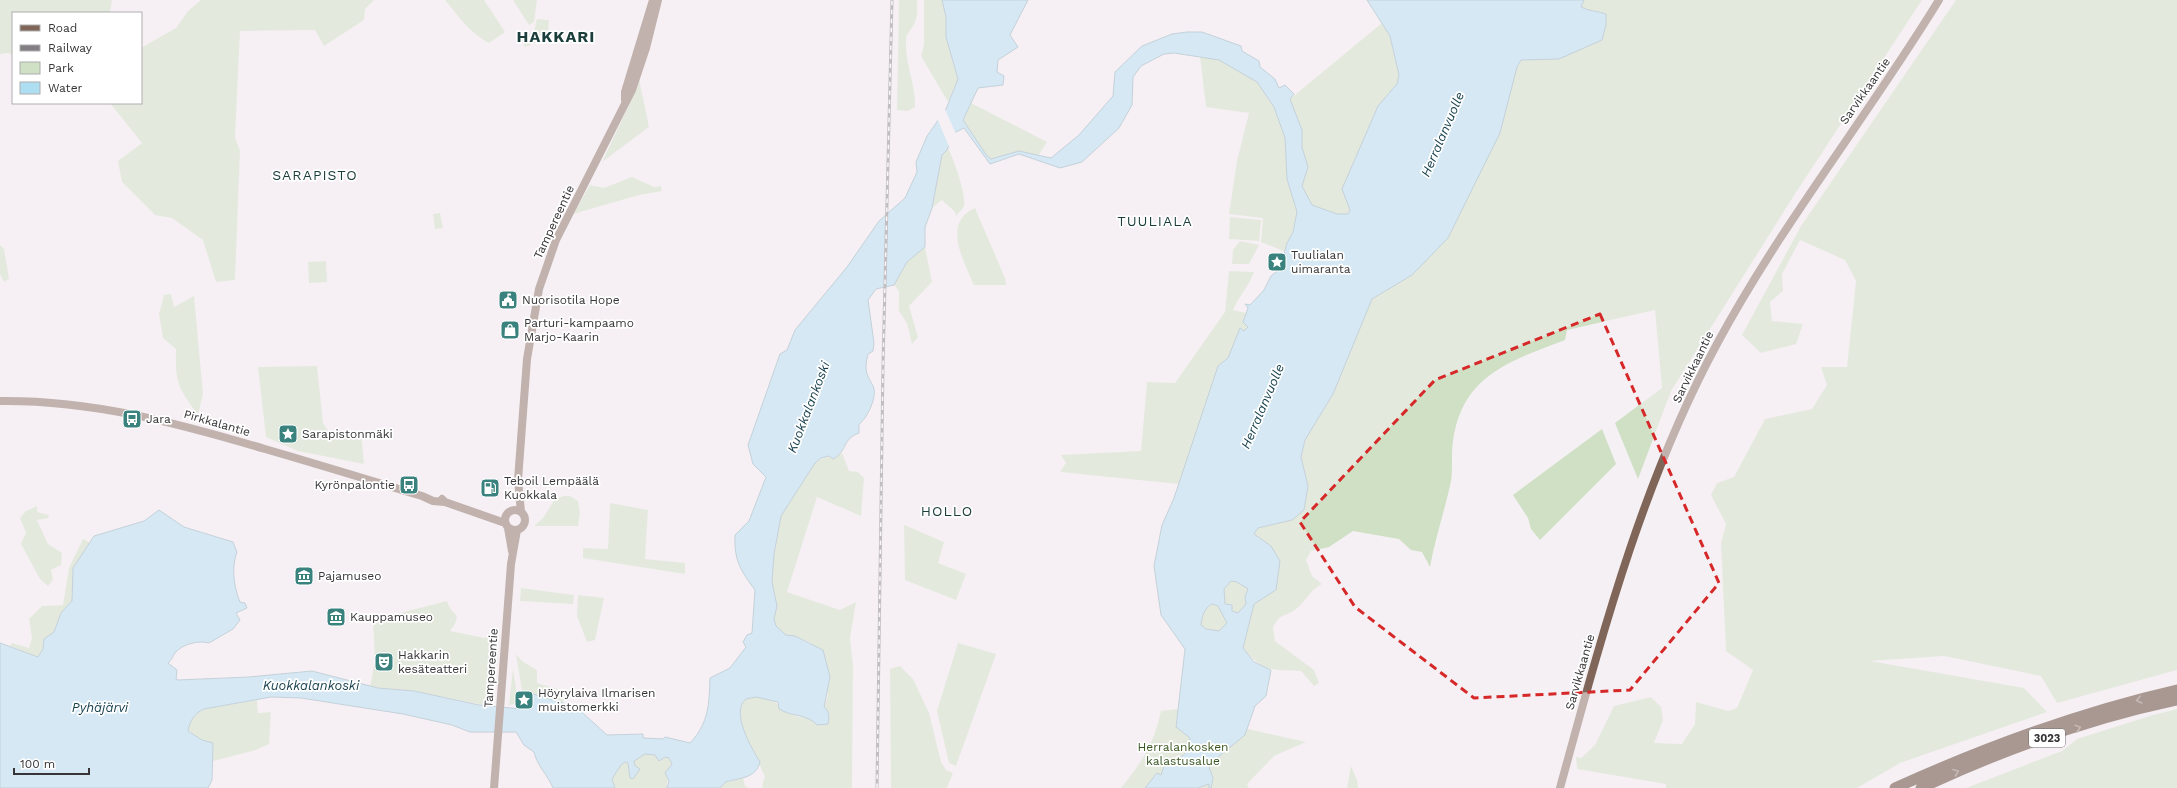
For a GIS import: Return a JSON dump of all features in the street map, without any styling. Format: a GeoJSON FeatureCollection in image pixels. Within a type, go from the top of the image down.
{"type":"FeatureCollection","features":[{"type":"Feature","properties":{"kind":"highway","name":"3023"},"geometry":{"type":"LineString","coordinates":[[1895,788],[1943,766],[2064,721],[2177,690]]}},
{"type":"Feature","properties":{"kind":"highway","name":"3023"},"geometry":{"type":"LineString","coordinates":[[1920,788],[1982,762],[2066,731],[2177,700]]}},
{"type":"Feature","properties":{"kind":"main road","name":"Tampereentie"},"geometry":{"type":"LineString","coordinates":[[625,101],[625,92],[653,0]]}},
{"type":"Feature","properties":{"kind":"main road","name":"Tampereentie"},"geometry":{"type":"LineString","coordinates":[[521,512],[518,480],[527,359],[539,289],[556,240],[610,135],[625,101],[632,90],[646,48],[658,0]]}},
{"type":"Feature","properties":{"kind":"main road","name":"Sarvikkaantie"},"geometry":{"type":"LineString","coordinates":[[1560,788],[1615,593],[1635,530],[1668,445],[1697,383],[1740,302],[1776,243],[1881,90],[1939,0]]}},
{"type":"Feature","properties":{"kind":"main road","name":"Pirkkalantie"},"geometry":{"type":"LineString","coordinates":[[0,401],[59,402],[142,415],[208,432],[422,496],[433,501],[445,502],[482,514],[507,525]]}},
{"type":"Feature","properties":{"kind":"main road","name":"Tampereentie"},"geometry":{"type":"LineString","coordinates":[[510,512],[518,480]]}},
{"type":"Feature","properties":{"kind":"main road","name":"Pirkkalantie"},"geometry":{"type":"LineString","coordinates":[[482,514],[510,512]]}},
{"type":"Feature","properties":{"kind":"main road"},"geometry":{"type":"LineString","coordinates":[[510,512],[521,512],[525,521],[522,527],[517,530],[507,525],[510,512]]}},
{"type":"Feature","properties":{"kind":"main road","name":"Tampereentie"},"geometry":{"type":"LineString","coordinates":[[507,525],[512,550]]}},
{"type":"Feature","properties":{"kind":"main road","name":"Tampereentie"},"geometry":{"type":"LineString","coordinates":[[494,788],[512,550],[517,530]]}},
{"type":"Feature","properties":{"kind":"highlighted area"},"geometry":{"type":"Polygon","coordinates":[[[1600,314],[1719,583],[1630,690],[1474,698],[1355,607],[1300,522],[1435,380],[1600,314]]]}},
{"type":"Feature","properties":{"kind":"green space"},"geometry":{"type":"Polygon","coordinates":[[[0,0],[112,0],[110,12],[12,12],[12,55],[8,53],[0,54],[0,0]]]}},
{"type":"Feature","properties":{"kind":"green space"},"geometry":{"type":"Polygon","coordinates":[[[201,0],[374,0],[365,9],[364,20],[324,46],[315,30],[240,31],[235,137],[240,151],[235,280],[216,282],[203,240],[172,218],[155,215],[122,182],[118,161],[142,143],[111,104],[142,104],[142,47],[176,28],[188,11],[201,0]]]}},
{"type":"Feature","properties":{"kind":"green space"},"geometry":{"type":"Polygon","coordinates":[[[445,0],[484,0],[505,32],[489,43],[476,35],[445,0]]]}},
{"type":"Feature","properties":{"kind":"green space"},"geometry":{"type":"Polygon","coordinates":[[[513,0],[537,0],[534,22],[529,25],[513,0]]]}},
{"type":"Feature","properties":{"kind":"green space"},"geometry":{"type":"Polygon","coordinates":[[[899,0],[917,0],[916,20],[907,35],[906,41],[907,58],[915,99],[915,107],[908,111],[897,110],[899,0]]]}},
{"type":"Feature","properties":{"kind":"green space"},"geometry":{"type":"Polygon","coordinates":[[[924,0],[942,0],[946,17],[946,37],[958,79],[948,102],[921,56],[924,44],[924,0]]]}},
{"type":"Feature","properties":{"kind":"green space"},"geometry":{"type":"Polygon","coordinates":[[[1584,0],[1922,0],[1793,197],[1671,391],[1638,479],[1615,423],[1662,388],[1655,310],[1567,330],[1565,340],[1526,355],[1508,364],[1492,374],[1478,386],[1467,400],[1458,419],[1452,446],[1451,481],[1430,567],[1422,552],[1411,550],[1399,539],[1353,531],[1329,547],[1311,551],[1306,560],[1312,576],[1322,584],[1314,589],[1297,608],[1279,618],[1273,627],[1275,641],[1314,670],[1319,683],[1314,686],[1301,671],[1275,670],[1262,666],[1256,662],[1243,648],[1254,604],[1276,590],[1271,546],[1254,534],[1258,528],[1292,520],[1308,486],[1301,457],[1305,440],[1333,394],[1372,299],[1412,275],[1521,60],[1559,59],[1575,51],[1594,10],[1587,10],[1581,7],[1584,0]]]}},
{"type":"Feature","properties":{"kind":"green space"},"geometry":{"type":"Polygon","coordinates":[[[1956,0],[2177,0],[2177,670],[2057,703],[2041,676],[1944,656],[1870,661],[2024,688],[2047,712],[1900,763],[1857,788],[1666,788],[1666,784],[1577,769],[1576,757],[1581,758],[1595,745],[1614,706],[1651,697],[1661,707],[1663,720],[1654,743],[1682,744],[1695,724],[1696,702],[1728,711],[1737,708],[1753,670],[1726,651],[1721,543],[1726,524],[1711,495],[1717,483],[1734,477],[1765,419],[1812,409],[1827,385],[1821,367],[1847,367],[1856,281],[1845,260],[1800,240],[1782,274],[1783,291],[1770,302],[1772,321],[1803,324],[1796,344],[1761,353],[1742,335],[1801,226],[1956,0]]]}},
{"type":"Feature","properties":{"kind":"green space"},"geometry":{"type":"Polygon","coordinates":[[[537,19],[549,20],[548,33],[542,39],[534,32],[537,19]]]}},
{"type":"Feature","properties":{"kind":"green space"},"geometry":{"type":"Polygon","coordinates":[[[1382,23],[1390,36],[1399,75],[1397,84],[1378,106],[1350,210],[1348,214],[1337,214],[1312,205],[1302,186],[1308,167],[1302,147],[1302,130],[1290,99],[1382,23]]]}},
{"type":"Feature","properties":{"kind":"green space"},"geometry":{"type":"Polygon","coordinates":[[[530,34],[537,42],[525,47],[521,40],[530,34]]]}},
{"type":"Feature","properties":{"kind":"green space"},"geometry":{"type":"Polygon","coordinates":[[[1200,56],[1219,59],[1257,82],[1274,107],[1285,138],[1287,179],[1297,212],[1293,232],[1287,243],[1286,252],[1261,242],[1263,218],[1229,214],[1237,161],[1249,113],[1206,107],[1200,56]]]}},
{"type":"Feature","properties":{"kind":"green space"},"geometry":{"type":"Polygon","coordinates":[[[639,79],[649,127],[602,162],[627,109],[639,79]]]}},
{"type":"Feature","properties":{"kind":"green space"},"geometry":{"type":"Polygon","coordinates":[[[971,103],[1047,142],[1038,156],[1019,151],[992,160],[987,156],[963,121],[971,103]]]}},
{"type":"Feature","properties":{"kind":"green space"},"geometry":{"type":"Polygon","coordinates":[[[948,148],[959,177],[964,201],[964,206],[956,216],[955,212],[942,200],[932,208],[942,155],[948,148]]]}},
{"type":"Feature","properties":{"kind":"green space"},"geometry":{"type":"Polygon","coordinates":[[[632,177],[654,187],[661,186],[662,191],[639,195],[573,214],[590,185],[604,188],[632,177]]]}},
{"type":"Feature","properties":{"kind":"green space"},"geometry":{"type":"Polygon","coordinates":[[[975,208],[1005,278],[1006,285],[974,285],[965,265],[958,243],[957,233],[959,223],[965,215],[975,208]]]}},
{"type":"Feature","properties":{"kind":"green space"},"geometry":{"type":"Polygon","coordinates":[[[440,213],[443,228],[435,229],[433,214],[440,213]]]}},
{"type":"Feature","properties":{"kind":"green space"},"geometry":{"type":"Polygon","coordinates":[[[1230,217],[1261,220],[1259,241],[1229,239],[1230,217]]]}},
{"type":"Feature","properties":{"kind":"green space"},"geometry":{"type":"Polygon","coordinates":[[[1240,241],[1259,245],[1249,264],[1232,264],[1233,250],[1240,241]]]}},
{"type":"Feature","properties":{"kind":"green space"},"geometry":{"type":"Polygon","coordinates":[[[0,245],[4,249],[9,279],[4,282],[0,274],[0,245]]]}},
{"type":"Feature","properties":{"kind":"green space"},"geometry":{"type":"Polygon","coordinates":[[[925,247],[932,282],[909,306],[918,337],[912,344],[907,323],[899,311],[899,291],[894,285],[907,262],[925,247]]]}},
{"type":"Feature","properties":{"kind":"green space"},"geometry":{"type":"Polygon","coordinates":[[[326,261],[327,282],[309,283],[308,262],[326,261]]]}},
{"type":"Feature","properties":{"kind":"green space"},"geometry":{"type":"Polygon","coordinates":[[[1229,271],[1254,272],[1233,310],[1246,313],[1243,322],[1248,327],[1244,331],[1240,329],[1228,358],[1218,366],[1179,484],[1060,472],[1066,463],[1061,455],[1141,451],[1147,382],[1175,383],[1225,312],[1229,271]]]}},
{"type":"Feature","properties":{"kind":"green space"},"geometry":{"type":"Polygon","coordinates":[[[171,294],[174,307],[194,296],[203,394],[198,415],[186,398],[179,384],[176,370],[176,349],[163,338],[159,314],[164,295],[171,294]]]}},
{"type":"Feature","properties":{"kind":"green space"},"geometry":{"type":"Polygon","coordinates":[[[317,366],[323,423],[330,434],[361,432],[364,464],[298,451],[266,437],[258,367],[317,366]]]}},
{"type":"Feature","properties":{"kind":"green space"},"geometry":{"type":"Polygon","coordinates":[[[1602,429],[1616,464],[1540,540],[1531,529],[1528,518],[1513,495],[1602,429]]]}},
{"type":"Feature","properties":{"kind":"green space"},"geometry":{"type":"Polygon","coordinates":[[[842,453],[849,471],[858,472],[864,478],[861,516],[817,497],[787,592],[840,610],[856,602],[850,638],[853,666],[852,788],[763,788],[762,786],[765,776],[745,734],[740,713],[741,704],[747,699],[757,697],[764,698],[776,703],[793,715],[813,720],[824,707],[828,695],[811,643],[795,636],[786,635],[776,626],[774,619],[777,606],[772,582],[774,554],[781,516],[815,463],[823,458],[836,456],[842,453]]]}},
{"type":"Feature","properties":{"kind":"green space"},"geometry":{"type":"Polygon","coordinates":[[[570,496],[578,501],[580,513],[578,526],[534,526],[543,518],[555,499],[570,496]]]}},
{"type":"Feature","properties":{"kind":"green space"},"geometry":{"type":"Polygon","coordinates":[[[610,503],[648,510],[645,559],[685,563],[685,574],[583,558],[583,548],[608,549],[610,503]]]}},
{"type":"Feature","properties":{"kind":"green space"},"geometry":{"type":"Polygon","coordinates":[[[37,506],[37,512],[49,515],[48,518],[37,520],[48,544],[62,553],[61,565],[51,570],[53,580],[48,586],[40,579],[21,544],[26,533],[20,518],[26,511],[37,506]]]}},
{"type":"Feature","properties":{"kind":"green space"},"geometry":{"type":"Polygon","coordinates":[[[904,525],[944,542],[938,563],[966,574],[956,600],[905,580],[904,525]]]}},
{"type":"Feature","properties":{"kind":"green space"},"geometry":{"type":"Polygon","coordinates":[[[83,539],[90,543],[73,568],[72,601],[61,613],[54,632],[44,639],[43,649],[38,657],[10,646],[12,643],[29,648],[32,638],[29,619],[42,606],[63,605],[69,568],[83,539]]]}},
{"type":"Feature","properties":{"kind":"green space"},"geometry":{"type":"Polygon","coordinates":[[[1231,581],[1237,582],[1248,589],[1245,597],[1246,604],[1238,613],[1232,611],[1232,605],[1225,604],[1224,589],[1231,581]]]}},
{"type":"Feature","properties":{"kind":"green space"},"geometry":{"type":"Polygon","coordinates":[[[521,588],[574,595],[573,604],[520,601],[521,588]]]}},
{"type":"Feature","properties":{"kind":"green space"},"geometry":{"type":"Polygon","coordinates":[[[578,595],[604,598],[595,640],[587,642],[577,616],[578,595]]]}},
{"type":"Feature","properties":{"kind":"green space"},"geometry":{"type":"Polygon","coordinates":[[[447,601],[451,610],[457,617],[450,631],[485,638],[488,635],[495,635],[489,706],[414,691],[370,687],[375,661],[373,620],[447,601]]]}},
{"type":"Feature","properties":{"kind":"green space"},"geometry":{"type":"Polygon","coordinates":[[[1212,604],[1218,606],[1227,623],[1219,631],[1206,629],[1201,625],[1205,610],[1212,604]]]}},
{"type":"Feature","properties":{"kind":"green space"},"geometry":{"type":"Polygon","coordinates":[[[958,643],[996,654],[956,766],[949,763],[937,711],[958,643]]]}},
{"type":"Feature","properties":{"kind":"green space"},"geometry":{"type":"Polygon","coordinates":[[[516,654],[522,661],[537,670],[537,683],[567,692],[563,703],[522,691],[516,654]]]}},
{"type":"Feature","properties":{"kind":"green space"},"geometry":{"type":"Polygon","coordinates":[[[900,666],[913,679],[929,713],[941,762],[946,770],[953,773],[947,788],[891,788],[890,669],[900,666]]]}},
{"type":"Feature","properties":{"kind":"green space"},"geometry":{"type":"Polygon","coordinates":[[[513,669],[518,701],[516,704],[509,705],[513,669]]]}},
{"type":"Feature","properties":{"kind":"green space"},"geometry":{"type":"Polygon","coordinates":[[[257,700],[258,713],[271,712],[269,744],[256,750],[213,761],[213,743],[202,740],[188,730],[193,717],[204,709],[257,700]]]}},
{"type":"Feature","properties":{"kind":"green space","name":"Herralankosken kalastusalue"},"geometry":{"type":"Polygon","coordinates":[[[1178,709],[1245,735],[1248,729],[1306,742],[1274,756],[1247,784],[1249,788],[1121,788],[1141,761],[1151,743],[1161,711],[1178,709]]]}},
{"type":"Feature","properties":{"kind":"green space"},"geometry":{"type":"Polygon","coordinates":[[[2177,709],[2177,788],[1966,788],[2062,751],[2077,739],[2177,709]]]}},
{"type":"Feature","properties":{"kind":"green space"},"geometry":{"type":"Polygon","coordinates":[[[645,754],[655,755],[661,760],[665,757],[669,758],[672,764],[668,769],[667,788],[615,788],[612,779],[621,765],[625,762],[628,763],[630,778],[638,767],[635,766],[634,761],[645,754]]]}},
{"type":"Feature","properties":{"kind":"green space"},"geometry":{"type":"Polygon","coordinates":[[[1351,766],[1357,780],[1358,788],[1347,788],[1351,766]]]}},
{"type":"Feature","properties":{"kind":"green space"},"geometry":{"type":"Polygon","coordinates":[[[743,778],[745,786],[749,788],[719,788],[724,783],[743,778]]]}},
{"type":"Feature","properties":{"kind":"water"},"geometry":{"type":"Polygon","coordinates":[[[942,0],[1028,0],[1010,35],[1018,47],[998,60],[997,72],[1004,76],[1003,85],[978,88],[963,120],[987,156],[991,159],[1019,151],[1051,158],[1079,135],[1113,96],[1115,72],[1142,46],[1172,34],[1202,32],[1241,46],[1242,51],[1259,61],[1260,67],[1275,79],[1279,88],[1285,85],[1294,94],[1290,99],[1302,130],[1302,147],[1308,167],[1302,186],[1312,205],[1337,214],[1348,214],[1350,210],[1342,189],[1378,106],[1397,84],[1399,75],[1390,36],[1367,0],[1584,0],[1581,7],[1606,14],[1606,25],[1602,40],[1559,59],[1521,60],[1517,67],[1500,133],[1448,238],[1412,275],[1372,299],[1333,394],[1305,440],[1301,457],[1308,486],[1304,510],[1292,520],[1258,528],[1254,534],[1271,546],[1280,561],[1276,590],[1254,604],[1243,648],[1254,662],[1271,670],[1266,696],[1255,706],[1245,735],[1218,757],[1209,767],[1213,778],[1211,788],[1209,788],[1209,784],[1198,788],[1145,788],[1157,773],[1161,775],[1165,763],[1180,758],[1186,753],[1190,744],[1190,738],[1176,727],[1185,649],[1161,615],[1154,566],[1162,525],[1174,498],[1218,366],[1228,358],[1240,328],[1244,331],[1248,327],[1243,322],[1248,308],[1245,304],[1250,305],[1264,290],[1271,276],[1280,269],[1287,243],[1293,232],[1297,212],[1287,179],[1285,138],[1274,107],[1257,82],[1219,60],[1174,53],[1164,54],[1141,66],[1133,77],[1132,105],[1119,128],[1082,162],[1060,168],[1019,154],[990,164],[964,128],[954,133],[947,150],[942,155],[932,208],[925,227],[925,247],[907,262],[894,285],[876,289],[868,300],[874,343],[873,351],[868,354],[866,364],[867,374],[874,390],[871,407],[859,424],[859,433],[847,442],[841,453],[833,459],[829,456],[821,458],[815,463],[781,516],[774,554],[772,582],[777,606],[774,619],[776,626],[786,635],[795,636],[823,650],[830,677],[824,707],[829,717],[828,724],[817,725],[813,721],[804,717],[784,712],[779,709],[778,702],[756,697],[746,699],[740,712],[741,721],[748,740],[760,762],[758,768],[751,775],[726,782],[719,788],[667,788],[669,781],[665,773],[672,764],[669,758],[665,757],[659,761],[655,755],[645,754],[634,761],[635,766],[640,769],[633,779],[630,778],[628,763],[625,762],[621,765],[612,779],[615,788],[553,788],[535,757],[534,752],[524,745],[516,732],[470,732],[452,725],[403,714],[301,698],[271,697],[204,709],[193,717],[188,731],[202,740],[213,743],[212,780],[208,788],[0,788],[0,643],[38,657],[43,649],[44,639],[54,632],[61,613],[72,601],[73,568],[94,536],[144,521],[159,510],[184,527],[233,542],[237,552],[234,564],[236,590],[240,602],[245,603],[247,608],[236,613],[240,620],[233,629],[209,643],[200,642],[186,645],[175,653],[168,663],[177,670],[176,679],[178,680],[249,677],[312,671],[378,688],[414,691],[479,705],[521,709],[526,706],[533,694],[571,707],[574,705],[607,735],[643,734],[643,738],[663,739],[665,737],[690,743],[701,728],[707,713],[710,678],[730,668],[746,647],[743,642],[747,635],[752,633],[755,590],[739,564],[735,544],[735,535],[749,521],[766,477],[753,464],[748,445],[780,354],[787,350],[795,330],[847,267],[879,221],[905,198],[917,172],[916,162],[927,136],[946,109],[958,79],[946,37],[946,17],[942,0]],[[1231,581],[1224,589],[1225,604],[1232,605],[1232,611],[1238,613],[1246,604],[1245,597],[1248,589],[1237,582],[1231,581]],[[1212,604],[1205,610],[1201,625],[1206,629],[1219,631],[1227,623],[1218,606],[1212,604]]]}},
{"type":"Feature","properties":{"kind":"pier"},"geometry":{"type":"Polygon","coordinates":[[[944,107],[956,134],[950,149],[937,118],[944,107]]]}},
{"type":"Feature","properties":{"kind":"railway"},"geometry":{"type":"LineString","coordinates":[[877,788],[883,365],[892,0]]}},
{"type":"Feature","properties":{"kind":"place","name":"Tuulialan uimaranta"},"geometry":{"type":"Point","coordinates":[1277,262]}},
{"type":"Feature","properties":{"kind":"place","name":"Nuorisotila Hope"},"geometry":{"type":"Point","coordinates":[508,300]}},
{"type":"Feature","properties":{"kind":"place","name":"Parturi-kampaamo Marjo-Kaarin"},"geometry":{"type":"Point","coordinates":[510,330]}},
{"type":"Feature","properties":{"kind":"place","name":"Jara"},"geometry":{"type":"Point","coordinates":[132,419]}},
{"type":"Feature","properties":{"kind":"place","name":"Sarapistonmäki"},"geometry":{"type":"Point","coordinates":[288,434]}},
{"type":"Feature","properties":{"kind":"place","name":"Kyrönpalontie"},"geometry":{"type":"Point","coordinates":[409,485]}},
{"type":"Feature","properties":{"kind":"place","name":"Teboil Lempäälä Kuokkala"},"geometry":{"type":"Point","coordinates":[490,488]}},
{"type":"Feature","properties":{"kind":"place","name":"Pajamuseo"},"geometry":{"type":"Point","coordinates":[304,576]}},
{"type":"Feature","properties":{"kind":"place","name":"Kauppamuseo"},"geometry":{"type":"Point","coordinates":[336,617]}},
{"type":"Feature","properties":{"kind":"place","name":"Hakkarin kesäteatteri"},"geometry":{"type":"Point","coordinates":[384,662]}},
{"type":"Feature","properties":{"kind":"place","name":"Höyrylaiva Ilmarisen muistomerkki"},"geometry":{"type":"Point","coordinates":[524,700]}},
{"type":"Feature","properties":{"kind":"district","name":"HAKKARI"},"geometry":{"type":"Point","coordinates":[556,36]}},
{"type":"Feature","properties":{"kind":"district","name":"SARAPISTO"},"geometry":{"type":"Point","coordinates":[315,175]}},
{"type":"Feature","properties":{"kind":"district","name":"TUULIALA"},"geometry":{"type":"Point","coordinates":[1155,221]}},
{"type":"Feature","properties":{"kind":"district","name":"HOLLO"},"geometry":{"type":"Point","coordinates":[947,511]}},
{"type":"Feature","properties":{"kind":"water label","name":"Herralanvuolle"},"geometry":{"type":"Point","coordinates":[1442,134]}},
{"type":"Feature","properties":{"kind":"water label","name":"Herralanvuolle"},"geometry":{"type":"Point","coordinates":[1262,406]}},
{"type":"Feature","properties":{"kind":"water label","name":"Kuokkalankoski"},"geometry":{"type":"Point","coordinates":[808,407]}},
{"type":"Feature","properties":{"kind":"water label","name":"Kuokkalankoski"},"geometry":{"type":"Point","coordinates":[311,685]}},
{"type":"Feature","properties":{"kind":"water label","name":"Pyhäjärvi"},"geometry":{"type":"Point","coordinates":[100,707]}}]}
